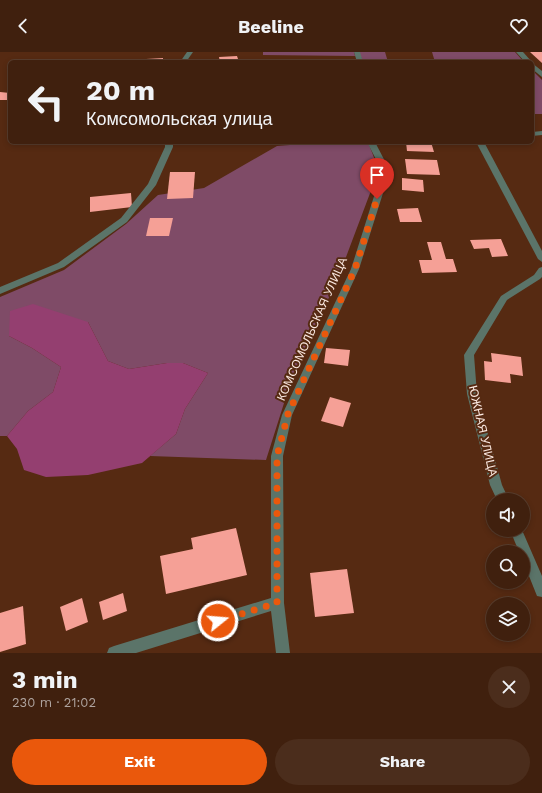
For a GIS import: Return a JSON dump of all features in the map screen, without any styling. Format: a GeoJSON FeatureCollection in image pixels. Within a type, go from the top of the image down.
{"type":"FeatureCollection","features":[{"type":"Feature","properties":{"kind":"street"},"geometry":{"type":"LineString","coordinates":[[519,52],[527,60]]}},
{"type":"Feature","properties":{"kind":"street"},"geometry":{"type":"LineString","coordinates":[[534,67],[542,76]]}},
{"type":"Feature","properties":{"kind":"street"},"geometry":{"type":"LineString","coordinates":[[0,291],[62,265],[124,220],[152,185],[169,144]]}},
{"type":"Feature","properties":{"kind":"street","name":"КОМСОМОЛЬСКАЯ УЛИЦА"},"geometry":{"type":"LineString","coordinates":[[283,653],[277,603],[277,456],[288,414],[355,269],[386,171],[372,144]]}},
{"type":"Feature","properties":{"kind":"street"},"geometry":{"type":"LineString","coordinates":[[481,144],[542,259]]}},
{"type":"Feature","properties":{"kind":"street","name":"ЮЖНАЯ УЛИЦА"},"geometry":{"type":"LineString","coordinates":[[500,493],[496,485],[472,394],[469,355],[504,298],[537,277],[542,270]]}},
{"type":"Feature","properties":{"kind":"street"},"geometry":{"type":"LineString","coordinates":[[519,537],[542,591]]}},
{"type":"Feature","properties":{"kind":"street"},"geometry":{"type":"LineString","coordinates":[[114,653],[277,603]]}},
{"type":"Feature","properties":{"kind":"shaded area"},"geometry":{"type":"Polygon","coordinates":[[[263,52],[354,52],[355,56],[263,55],[263,52]]]}},
{"type":"Feature","properties":{"kind":"shaded area"},"geometry":{"type":"Polygon","coordinates":[[[359,52],[385,52],[387,60],[362,60],[359,52]]]}},
{"type":"Feature","properties":{"kind":"shaded area"},"geometry":{"type":"Polygon","coordinates":[[[432,52],[515,52],[522,60],[434,60],[432,52]]]}},
{"type":"Feature","properties":{"kind":"shaded area"},"geometry":{"type":"Polygon","coordinates":[[[534,72],[542,80],[542,114],[534,114],[534,72]]]}},
{"type":"Feature","properties":{"kind":"shaded area"},"geometry":{"type":"Polygon","coordinates":[[[302,144],[369,144],[378,168],[375,180],[337,281],[318,320],[285,400],[266,460],[150,456],[176,434],[185,409],[208,373],[183,363],[167,363],[129,369],[108,361],[88,322],[9,336],[32,348],[61,367],[53,392],[28,411],[7,436],[0,436],[0,297],[64,270],[126,224],[158,195],[204,188],[277,146],[302,144]]]}},
{"type":"Feature","properties":{"kind":"shaded area"},"geometry":{"type":"Polygon","coordinates":[[[33,304],[88,322],[108,361],[129,369],[167,363],[183,363],[208,373],[185,409],[176,434],[142,463],[88,475],[46,477],[24,470],[17,449],[7,436],[28,411],[53,392],[61,367],[32,348],[9,336],[10,311],[33,304]]]}},
{"type":"Feature","properties":{"kind":"building"},"geometry":{"type":"Polygon","coordinates":[[[530,52],[542,52],[542,63],[530,52]]]}},
{"type":"Feature","properties":{"kind":"building"},"geometry":{"type":"Polygon","coordinates":[[[237,56],[238,60],[220,60],[219,57],[237,56]]]}},
{"type":"Feature","properties":{"kind":"building"},"geometry":{"type":"Polygon","coordinates":[[[163,58],[163,60],[146,60],[163,58]]]}},
{"type":"Feature","properties":{"kind":"building"},"geometry":{"type":"Polygon","coordinates":[[[0,92],[8,93],[8,100],[0,100],[0,92]]]}},
{"type":"Feature","properties":{"kind":"building"},"geometry":{"type":"Polygon","coordinates":[[[406,144],[432,144],[434,152],[407,151],[406,144]]]}},
{"type":"Feature","properties":{"kind":"building"},"geometry":{"type":"Polygon","coordinates":[[[405,159],[437,160],[440,175],[407,174],[405,159]]]}},
{"type":"Feature","properties":{"kind":"building"},"geometry":{"type":"Polygon","coordinates":[[[170,172],[195,172],[193,198],[167,199],[170,172]]]}},
{"type":"Feature","properties":{"kind":"building"},"geometry":{"type":"Polygon","coordinates":[[[402,178],[423,180],[424,192],[402,190],[402,178]]]}},
{"type":"Feature","properties":{"kind":"building"},"geometry":{"type":"Polygon","coordinates":[[[131,193],[132,207],[90,212],[90,197],[131,193]]]}},
{"type":"Feature","properties":{"kind":"building"},"geometry":{"type":"Polygon","coordinates":[[[418,208],[422,222],[400,222],[397,209],[418,208]]]}},
{"type":"Feature","properties":{"kind":"building"},"geometry":{"type":"Polygon","coordinates":[[[150,218],[173,218],[169,236],[146,236],[150,218]]]}},
{"type":"Feature","properties":{"kind":"building"},"geometry":{"type":"Polygon","coordinates":[[[501,239],[508,256],[492,257],[489,248],[474,249],[470,240],[501,239]]]}},
{"type":"Feature","properties":{"kind":"building"},"geometry":{"type":"Polygon","coordinates":[[[427,242],[441,242],[446,259],[453,259],[457,272],[422,273],[419,260],[432,260],[427,242]]]}},
{"type":"Feature","properties":{"kind":"building"},"geometry":{"type":"Polygon","coordinates":[[[326,348],[350,350],[348,366],[324,363],[326,348]]]}},
{"type":"Feature","properties":{"kind":"building"},"geometry":{"type":"Polygon","coordinates":[[[491,353],[521,357],[523,376],[510,374],[511,383],[485,380],[484,361],[492,362],[491,353]]]}},
{"type":"Feature","properties":{"kind":"building"},"geometry":{"type":"Polygon","coordinates":[[[330,397],[351,403],[343,427],[321,421],[330,397]]]}},
{"type":"Feature","properties":{"kind":"building"},"geometry":{"type":"Polygon","coordinates":[[[236,528],[247,575],[166,594],[160,556],[193,549],[191,538],[236,528]]]}},
{"type":"Feature","properties":{"kind":"building"},"geometry":{"type":"Polygon","coordinates":[[[347,569],[354,613],[315,617],[310,573],[347,569]]]}},
{"type":"Feature","properties":{"kind":"building"},"geometry":{"type":"Polygon","coordinates":[[[123,593],[127,611],[103,620],[99,602],[123,593]]]}},
{"type":"Feature","properties":{"kind":"building"},"geometry":{"type":"Polygon","coordinates":[[[82,598],[88,622],[66,631],[60,607],[82,598]]]}},
{"type":"Feature","properties":{"kind":"building"},"geometry":{"type":"Polygon","coordinates":[[[23,606],[26,644],[0,652],[0,613],[23,606]]]}},
{"type":"Feature","properties":{"kind":"route"},"geometry":{"type":"LineString","coordinates":[[218,621],[277,603],[277,456],[288,414],[355,269],[377,199]]}}]}
